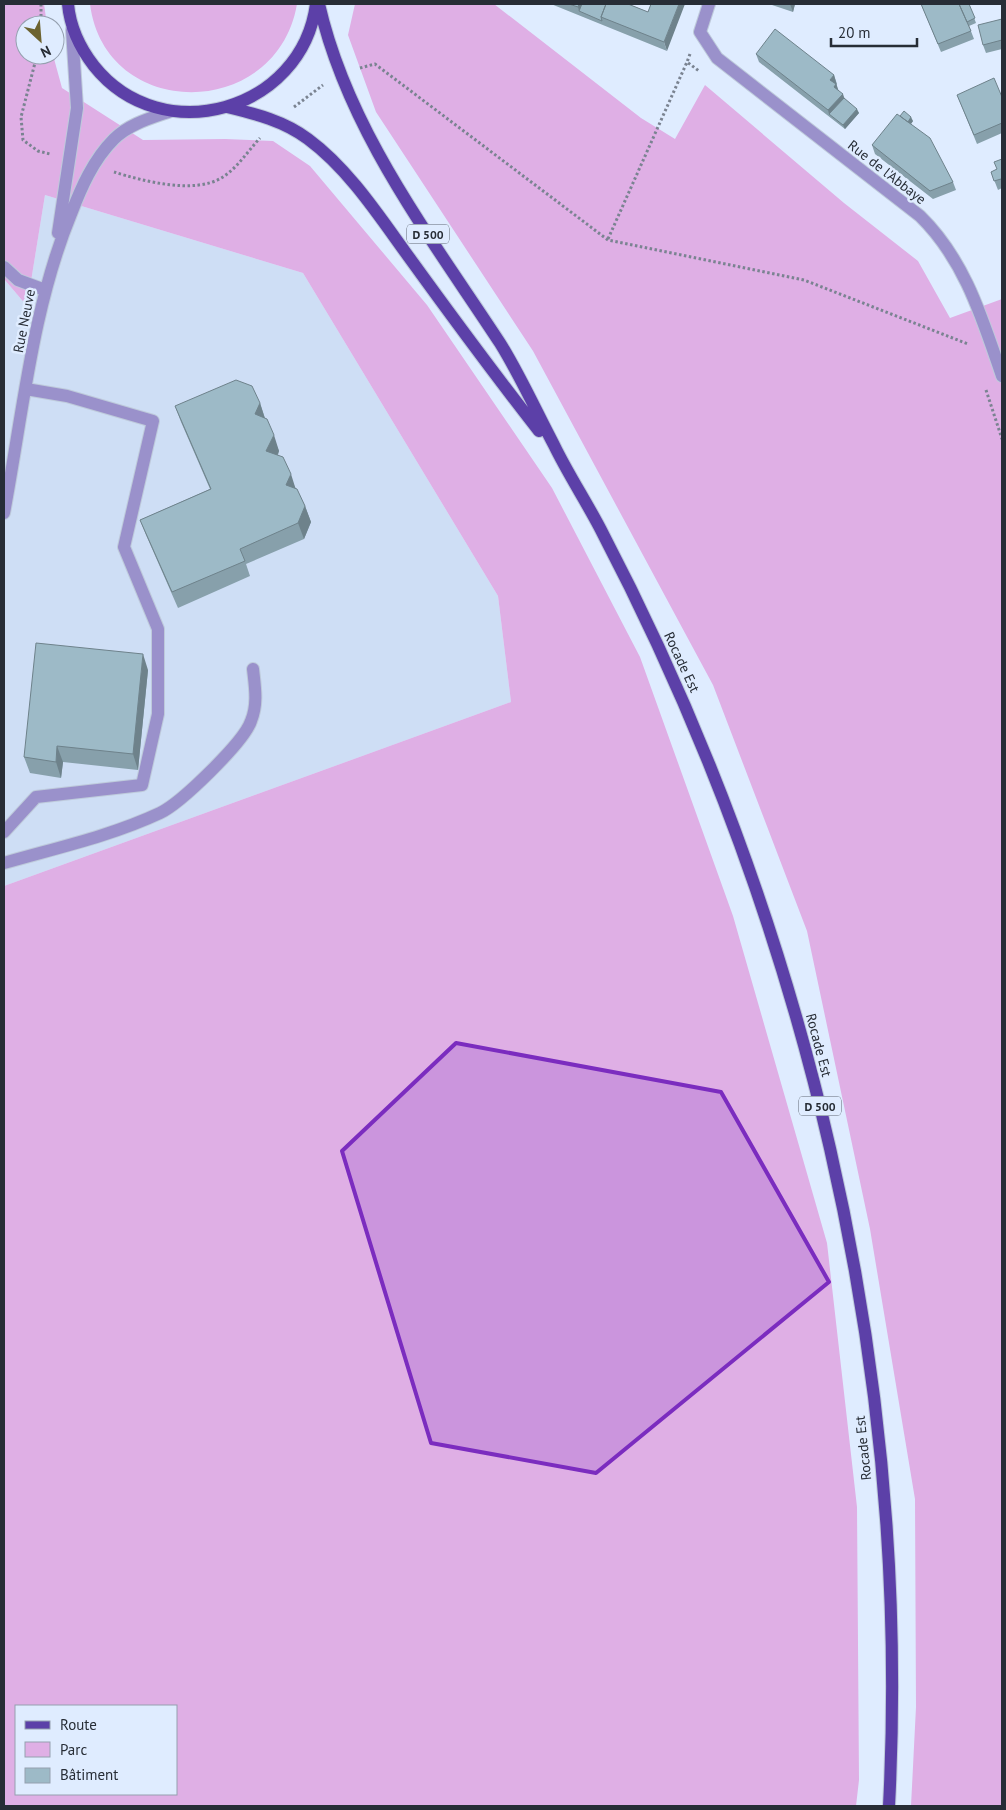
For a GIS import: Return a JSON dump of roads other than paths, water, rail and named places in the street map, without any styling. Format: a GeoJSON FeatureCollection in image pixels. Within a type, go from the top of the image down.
{"type":"FeatureCollection","features":[{"type":"Feature","properties":{"kind":"main road"},"geometry":{"type":"LineString","coordinates":[[68,4],[72,22],[82,48],[108,81],[131,97],[171,110],[199,112],[227,108],[253,96],[286,70],[308,34],[318,4]]}},
{"type":"Feature","properties":{"kind":"main road","name":"D 500"},"geometry":{"type":"LineString","coordinates":[[318,4],[339,74],[356,111],[396,182],[502,346],[558,454]]}},
{"type":"Feature","properties":{"kind":"main road","name":"D 500"},"geometry":{"type":"LineString","coordinates":[[227,108],[275,120],[308,138],[324,152],[353,184],[494,373],[558,454]]}},
{"type":"Feature","properties":{"kind":"main road","name":"Rocade Est"},"geometry":{"type":"LineString","coordinates":[[558,454],[600,529],[655,640],[700,737],[724,798],[793,1007],[835,1164],[852,1251],[865,1333],[882,1485],[891,1642],[889,1806]]}},
{"type":"Feature","properties":{"kind":"street","name":"Rue de l'Abbaye"},"geometry":{"type":"LineString","coordinates":[[709,4],[700,32],[717,58],[920,216],[932,228],[954,257],[974,297],[1002,376]]}},
{"type":"Feature","properties":{"kind":"street","name":"Rue Neuve"},"geometry":{"type":"LineString","coordinates":[[4,507],[45,290],[55,253],[77,108],[72,22]]}},
{"type":"Feature","properties":{"kind":"street","name":"Rue Neuve"},"geometry":{"type":"LineString","coordinates":[[55,253],[75,204],[94,165],[104,150],[120,134],[136,124],[171,110]]}},
{"type":"Feature","properties":{"kind":"street"},"geometry":{"type":"LineString","coordinates":[[4,267],[18,280],[45,290]]}},
{"type":"Feature","properties":{"kind":"street"},"geometry":{"type":"LineString","coordinates":[[4,832],[36,798],[142,785],[158,714],[158,629],[124,547],[153,421],[67,396],[26,390]]}},
{"type":"Feature","properties":{"kind":"street"},"geometry":{"type":"LineString","coordinates":[[4,862],[89,839],[162,812],[216,768],[251,723],[256,696],[253,668]]}}]}
